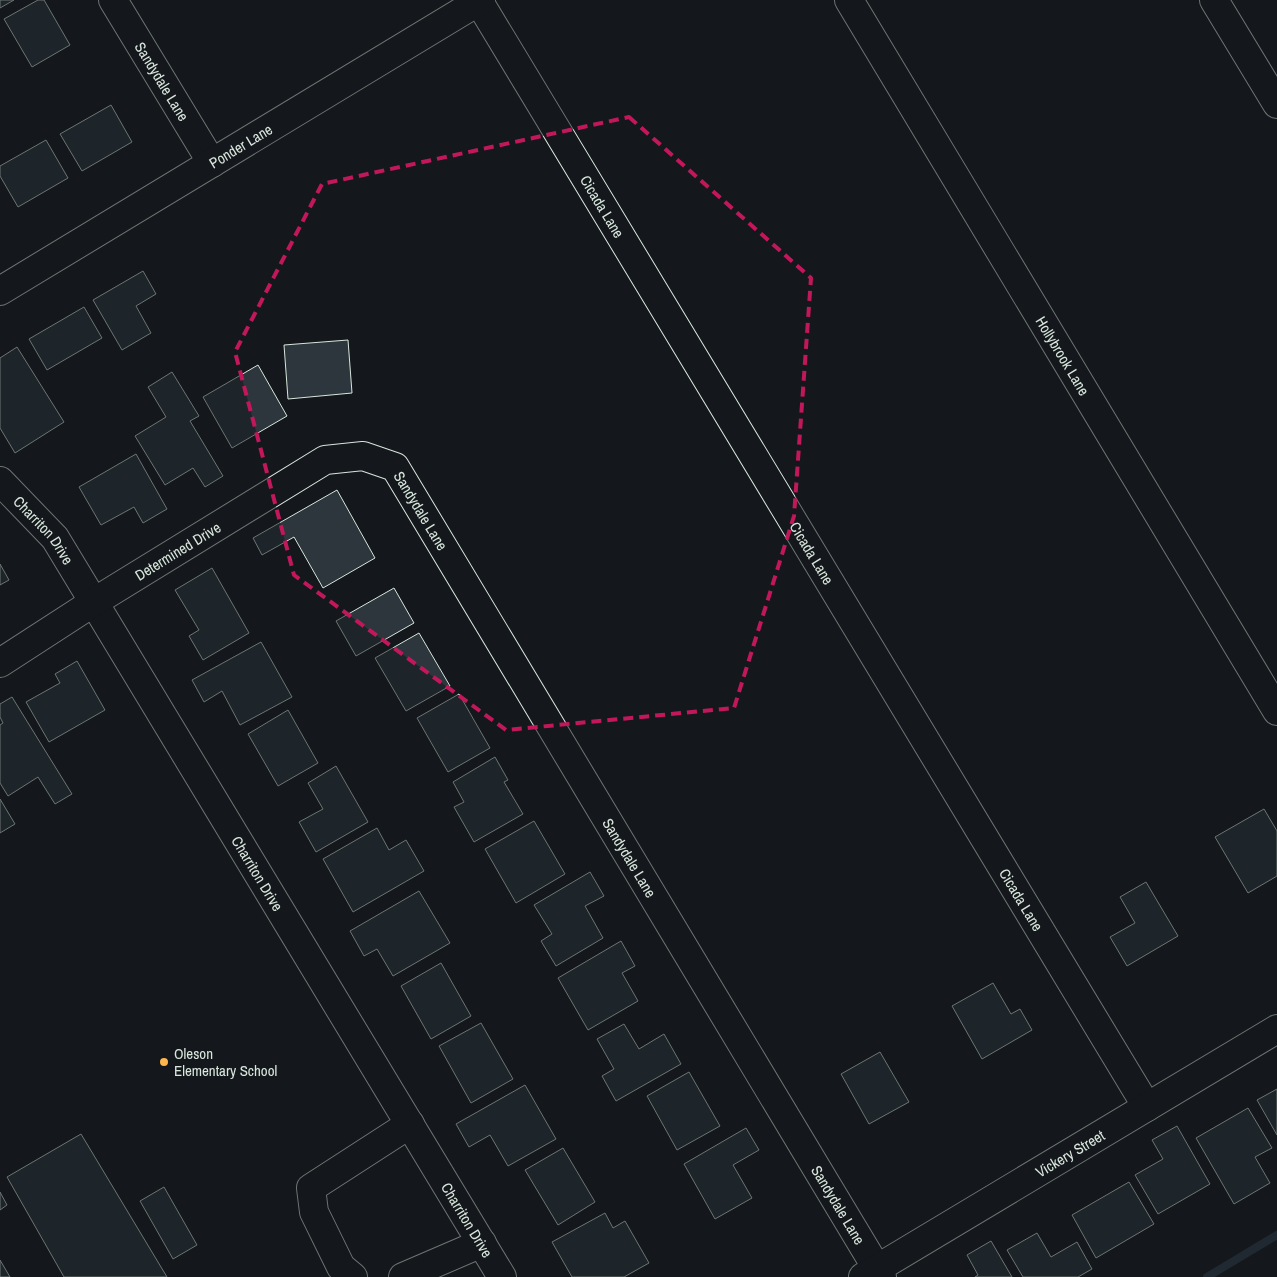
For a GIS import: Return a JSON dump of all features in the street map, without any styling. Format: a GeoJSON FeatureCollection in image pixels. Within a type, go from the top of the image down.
{"type":"FeatureCollection","features":[{"type":"Feature","properties":{"kind":"street","name":"Sandydale Lane"},"geometry":{"type":"LineString","coordinates":[[113,0],[212,163]]}},
{"type":"Feature","properties":{"kind":"street","name":"Ponder Lane"},"geometry":{"type":"LineString","coordinates":[[0,291],[479,0]]}},
{"type":"Feature","properties":{"kind":"street","name":"Cicada Lane"},"geometry":{"type":"LineString","coordinates":[[479,0],[1147,1107]]}},
{"type":"Feature","properties":{"kind":"street","name":"Hollybrook Lane"},"geometry":{"type":"LineString","coordinates":[[849,0],[1277,711]]}},
{"type":"Feature","properties":{"kind":"street"},"geometry":{"type":"LineString","coordinates":[[1214,0],[1277,104]]}},
{"type":"Feature","properties":{"kind":"street","name":"Sandydale Lane"},"geometry":{"type":"LineString","coordinates":[[363,456],[395,467],[874,1274]]}},
{"type":"Feature","properties":{"kind":"street","name":"Determined Drive"},"geometry":{"type":"LineString","coordinates":[[0,663],[94,602],[325,460],[363,456]]}},
{"type":"Feature","properties":{"kind":"street","name":"Charriton Drive"},"geometry":{"type":"LineString","coordinates":[[0,482],[55,538],[502,1277]]}},
{"type":"Feature","properties":{"kind":"street","name":"Vickery Street"},"geometry":{"type":"LineString","coordinates":[[874,1274],[1277,1029]]}},
{"type":"Feature","properties":{"kind":"street"},"geometry":{"type":"LineString","coordinates":[[353,1277],[341,1267],[314,1212],[311,1188],[410,1124]]}},
{"type":"Feature","properties":{"kind":"street"},"geometry":{"type":"LineString","coordinates":[[403,1277],[482,1243]]}},
{"type":"Feature","properties":{"kind":"highlighted area"},"geometry":{"type":"Polygon","coordinates":[[[629,117],[811,278],[794,516],[734,708],[506,730],[294,575],[235,352],[322,184],[629,117]]]}},
{"type":"Feature","properties":{"kind":"building"},"geometry":{"type":"Polygon","coordinates":[[[0,0],[14,0],[0,8],[0,0]]]}},
{"type":"Feature","properties":{"kind":"building"},"geometry":{"type":"Polygon","coordinates":[[[38,0],[44,0],[70,45],[32,67],[4,19],[38,0]]]}},
{"type":"Feature","properties":{"kind":"building"},"geometry":{"type":"Polygon","coordinates":[[[111,105],[132,142],[82,171],[60,134],[111,105]]]}},
{"type":"Feature","properties":{"kind":"building"},"geometry":{"type":"Polygon","coordinates":[[[46,140],[68,178],[18,207],[0,176],[0,166],[46,140]]]}},
{"type":"Feature","properties":{"kind":"building"},"geometry":{"type":"Polygon","coordinates":[[[143,271],[156,294],[136,306],[151,333],[122,350],[93,300],[143,271]]]}},
{"type":"Feature","properties":{"kind":"building"},"geometry":{"type":"Polygon","coordinates":[[[84,307],[102,338],[47,370],[29,339],[84,307]]]}},
{"type":"Feature","properties":{"kind":"building"},"geometry":{"type":"Polygon","coordinates":[[[348,340],[352,393],[288,399],[284,345],[348,340]]]}},
{"type":"Feature","properties":{"kind":"building"},"geometry":{"type":"Polygon","coordinates":[[[17,347],[64,422],[15,453],[0,428],[0,358],[17,347]]]}},
{"type":"Feature","properties":{"kind":"building"},"geometry":{"type":"Polygon","coordinates":[[[258,365],[287,416],[232,448],[203,397],[258,365]]]}},
{"type":"Feature","properties":{"kind":"building"},"geometry":{"type":"Polygon","coordinates":[[[172,372],[199,416],[190,421],[223,476],[205,487],[193,468],[165,485],[135,436],[166,417],[148,387],[172,372]]]}},
{"type":"Feature","properties":{"kind":"building"},"geometry":{"type":"Polygon","coordinates":[[[136,454],[167,509],[143,523],[134,507],[101,525],[79,487],[136,454]]]}},
{"type":"Feature","properties":{"kind":"building"},"geometry":{"type":"Polygon","coordinates":[[[337,490],[375,558],[323,588],[294,537],[262,555],[253,538],[337,490]]]}},
{"type":"Feature","properties":{"kind":"building"},"geometry":{"type":"Polygon","coordinates":[[[0,564],[9,580],[0,585],[0,564]]]}},
{"type":"Feature","properties":{"kind":"building"},"geometry":{"type":"Polygon","coordinates":[[[212,568],[249,633],[203,660],[189,636],[199,630],[175,590],[212,568]]]}},
{"type":"Feature","properties":{"kind":"building"},"geometry":{"type":"Polygon","coordinates":[[[394,588],[414,623],[356,656],[336,621],[394,588]]]}},
{"type":"Feature","properties":{"kind":"building"},"geometry":{"type":"Polygon","coordinates":[[[419,633],[450,686],[406,711],[375,658],[419,633]]]}},
{"type":"Feature","properties":{"kind":"building"},"geometry":{"type":"Polygon","coordinates":[[[261,642],[292,697],[240,725],[222,691],[204,702],[192,680],[261,642]]]}},
{"type":"Feature","properties":{"kind":"building"},"geometry":{"type":"Polygon","coordinates":[[[77,661],[105,710],[49,742],[26,702],[60,683],[55,674],[77,661]]]}},
{"type":"Feature","properties":{"kind":"building"},"geometry":{"type":"Polygon","coordinates":[[[459,694],[490,748],[448,772],[417,718],[459,694]]]}},
{"type":"Feature","properties":{"kind":"building"},"geometry":{"type":"Polygon","coordinates":[[[12,697],[72,794],[55,804],[38,777],[8,796],[0,783],[0,725],[3,723],[0,717],[0,704],[12,697]]]}},
{"type":"Feature","properties":{"kind":"building"},"geometry":{"type":"Polygon","coordinates":[[[288,710],[318,763],[278,786],[248,734],[288,710]]]}},
{"type":"Feature","properties":{"kind":"building"},"geometry":{"type":"Polygon","coordinates":[[[495,757],[508,780],[504,782],[523,814],[474,842],[454,807],[464,802],[453,782],[495,757]]]}},
{"type":"Feature","properties":{"kind":"building"},"geometry":{"type":"Polygon","coordinates":[[[336,766],[368,822],[316,852],[299,822],[323,809],[308,783],[336,766]]]}},
{"type":"Feature","properties":{"kind":"building"},"geometry":{"type":"Polygon","coordinates":[[[0,799],[15,824],[0,833],[0,799]]]}},
{"type":"Feature","properties":{"kind":"building"},"geometry":{"type":"Polygon","coordinates":[[[1264,809],[1277,831],[1277,876],[1248,893],[1215,837],[1264,809]]]}},
{"type":"Feature","properties":{"kind":"building"},"geometry":{"type":"Polygon","coordinates":[[[534,821],[565,874],[516,903],[485,849],[534,821]]]}},
{"type":"Feature","properties":{"kind":"building"},"geometry":{"type":"Polygon","coordinates":[[[377,828],[389,850],[406,840],[424,871],[353,912],[323,859],[377,828]]]}},
{"type":"Feature","properties":{"kind":"building"},"geometry":{"type":"Polygon","coordinates":[[[590,872],[604,896],[585,906],[603,938],[556,966],[541,941],[552,934],[534,905],[590,872]]]}},
{"type":"Feature","properties":{"kind":"building"},"geometry":{"type":"Polygon","coordinates":[[[1146,882],[1178,936],[1127,966],[1110,937],[1135,923],[1120,897],[1146,882]]]}},
{"type":"Feature","properties":{"kind":"building"},"geometry":{"type":"Polygon","coordinates":[[[419,891],[450,943],[393,976],[377,949],[364,956],[350,931],[419,891]]]}},
{"type":"Feature","properties":{"kind":"building"},"geometry":{"type":"Polygon","coordinates":[[[621,941],[635,966],[622,973],[638,1001],[588,1030],[558,978],[621,941]]]}},
{"type":"Feature","properties":{"kind":"building"},"geometry":{"type":"Polygon","coordinates":[[[441,963],[471,1016],[431,1039],[401,986],[441,963]]]}},
{"type":"Feature","properties":{"kind":"building"},"geometry":{"type":"Polygon","coordinates":[[[993,983],[1011,1014],[1020,1009],[1032,1030],[982,1059],[952,1006],[993,983]]]}},
{"type":"Feature","properties":{"kind":"building"},"geometry":{"type":"Polygon","coordinates":[[[481,1023],[513,1079],[471,1103],[439,1046],[481,1023]]]}},
{"type":"Feature","properties":{"kind":"building"},"geometry":{"type":"Polygon","coordinates":[[[624,1024],[639,1049],[664,1034],[681,1064],[616,1101],[602,1076],[614,1069],[597,1039],[624,1024]]]}},
{"type":"Feature","properties":{"kind":"building"},"geometry":{"type":"Polygon","coordinates":[[[880,1052],[909,1102],[869,1124],[841,1074],[880,1052]]]}},
{"type":"Feature","properties":{"kind":"building"},"geometry":{"type":"Polygon","coordinates":[[[689,1072],[720,1126],[677,1150],[647,1096],[689,1072]]]}},
{"type":"Feature","properties":{"kind":"building"},"geometry":{"type":"Polygon","coordinates":[[[525,1085],[556,1139],[508,1166],[490,1135],[469,1147],[456,1124],[525,1085]]]}},
{"type":"Feature","properties":{"kind":"building"},"geometry":{"type":"Polygon","coordinates":[[[1277,1089],[1277,1135],[1257,1100],[1277,1089]]]}},
{"type":"Feature","properties":{"kind":"building"},"geometry":{"type":"Polygon","coordinates":[[[1248,1108],[1272,1148],[1255,1157],[1270,1183],[1234,1204],[1196,1138],[1248,1108]]]}},
{"type":"Feature","properties":{"kind":"building"},"geometry":{"type":"Polygon","coordinates":[[[1177,1126],[1210,1184],[1158,1214],[1135,1175],[1163,1159],[1152,1140],[1177,1126]]]}},
{"type":"Feature","properties":{"kind":"building"},"geometry":{"type":"Polygon","coordinates":[[[746,1128],[759,1150],[733,1165],[752,1198],[715,1219],[684,1164],[746,1128]]]}},
{"type":"Feature","properties":{"kind":"building"},"geometry":{"type":"Polygon","coordinates":[[[81,1134],[167,1277],[64,1277],[7,1177],[81,1134]]]}},
{"type":"Feature","properties":{"kind":"building"},"geometry":{"type":"Polygon","coordinates":[[[563,1148],[595,1202],[558,1225],[525,1170],[563,1148]]]}},
{"type":"Feature","properties":{"kind":"building"},"geometry":{"type":"Polygon","coordinates":[[[1129,1182],[1154,1224],[1096,1258],[1072,1215],[1129,1182]]]}},
{"type":"Feature","properties":{"kind":"building"},"geometry":{"type":"Polygon","coordinates":[[[164,1187],[197,1245],[173,1259],[140,1201],[164,1187]]]}},
{"type":"Feature","properties":{"kind":"building"},"geometry":{"type":"Polygon","coordinates":[[[0,1192],[7,1205],[0,1210],[0,1192]]]}},
{"type":"Feature","properties":{"kind":"building"},"geometry":{"type":"Polygon","coordinates":[[[605,1213],[613,1228],[625,1221],[649,1263],[624,1277],[572,1277],[552,1242],[605,1213]]]}},
{"type":"Feature","properties":{"kind":"building"},"geometry":{"type":"Polygon","coordinates":[[[1037,1233],[1051,1257],[1077,1242],[1092,1269],[1078,1277],[1023,1277],[1007,1250],[1037,1233]]]}},
{"type":"Feature","properties":{"kind":"building"},"geometry":{"type":"Polygon","coordinates":[[[991,1241],[1012,1277],[975,1277],[978,1275],[967,1255],[991,1241]]]}},
{"type":"Feature","properties":{"kind":"building"},"geometry":{"type":"Polygon","coordinates":[[[0,1260],[10,1277],[0,1277],[0,1260]]]}},
{"type":"Feature","properties":{"kind":"waterway"},"geometry":{"type":"LineString","coordinates":[[1207,1277],[1277,1235]]}},
{"type":"Feature","properties":{"kind":"place","name":"Oleson Elementary School"},"geometry":{"type":"Point","coordinates":[164,1062]}}]}
